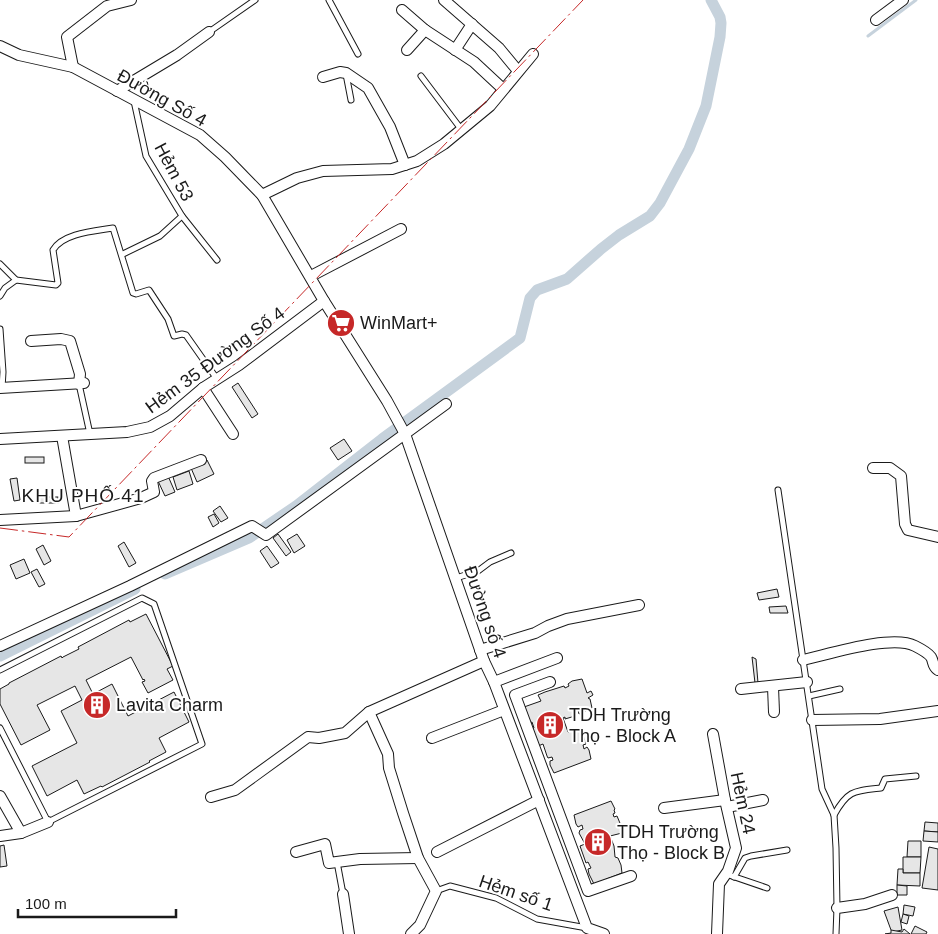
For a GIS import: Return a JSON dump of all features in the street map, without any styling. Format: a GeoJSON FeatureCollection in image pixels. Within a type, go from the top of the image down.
{"type":"FeatureCollection","features":[{"type":"Feature","properties":{"kind":"street"},"geometry":{"type":"LineString","coordinates":[[73,67],[68,37],[110,3],[131,0]]}},
{"type":"Feature","properties":{"kind":"street"},"geometry":{"type":"LineString","coordinates":[[444,0],[499,48],[518,71]]}},
{"type":"Feature","properties":{"kind":"street"},"geometry":{"type":"LineString","coordinates":[[876,20],[903,0]]}},
{"type":"Feature","properties":{"kind":"street"},"geometry":{"type":"LineString","coordinates":[[402,10],[425,30],[474,62],[503,89]]}},
{"type":"Feature","properties":{"kind":"street"},"geometry":{"type":"LineString","coordinates":[[455,50],[472,24]]}},
{"type":"Feature","properties":{"kind":"street"},"geometry":{"type":"LineString","coordinates":[[407,50],[425,30]]}},
{"type":"Feature","properties":{"kind":"street"},"geometry":{"type":"LineString","coordinates":[[117,91],[177,55],[209,32]]}},
{"type":"Feature","properties":{"kind":"street","name":"Đường Số 4"},"geometry":{"type":"LineString","coordinates":[[0,46],[19,55],[73,67],[200,135],[225,157],[262,195],[324,300]]}},
{"type":"Feature","properties":{"kind":"street"},"geometry":{"type":"LineString","coordinates":[[262,195],[297,178],[322,171],[392,169],[417,161],[462,130],[490,106],[533,54]]}},
{"type":"Feature","properties":{"kind":"street"},"geometry":{"type":"LineString","coordinates":[[322,77],[340,72],[346,73],[368,88],[390,127],[405,165]]}},
{"type":"Feature","properties":{"kind":"street"},"geometry":{"type":"LineString","coordinates":[[311,276],[401,229]]}},
{"type":"Feature","properties":{"kind":"street","name":"Hẻm 35 Đường Số 4"},"geometry":{"type":"LineString","coordinates":[[0,439],[90,435],[127,432],[150,427],[170,416],[203,388],[239,365],[324,300]]}},
{"type":"Feature","properties":{"kind":"street","name":"Đường số 4"},"geometry":{"type":"LineString","coordinates":[[324,300],[405,434],[484,661],[494,682],[587,928]]}},
{"type":"Feature","properties":{"kind":"street"},"geometry":{"type":"LineString","coordinates":[[1,388],[81,383],[70,341],[62,339],[31,341]]}},
{"type":"Feature","properties":{"kind":"street"},"geometry":{"type":"LineString","coordinates":[[203,388],[233,434]]}},
{"type":"Feature","properties":{"kind":"street"},"geometry":{"type":"LineString","coordinates":[[0,646],[157,573],[252,526],[266,536],[446,404]]}},
{"type":"Feature","properties":{"kind":"street"},"geometry":{"type":"LineString","coordinates":[[62,436],[76,516]]}},
{"type":"Feature","properties":{"kind":"street"},"geometry":{"type":"LineString","coordinates":[[0,520],[76,516],[152,494],[155,490],[152,481],[154,478],[201,460]]}},
{"type":"Feature","properties":{"kind":"street"},"geometry":{"type":"LineString","coordinates":[[874,468],[890,468],[901,476],[905,524],[908,530],[938,537]]}},
{"type":"Feature","properties":{"kind":"street"},"geometry":{"type":"LineString","coordinates":[[480,650],[535,633],[567,619],[639,605]]}},
{"type":"Feature","properties":{"kind":"street"},"geometry":{"type":"LineString","coordinates":[[803,660],[882,642],[902,642],[914,645],[929,655],[935,668],[938,670]]}},
{"type":"Feature","properties":{"kind":"street"},"geometry":{"type":"LineString","coordinates":[[494,682],[557,658]]}},
{"type":"Feature","properties":{"kind":"street"},"geometry":{"type":"LineString","coordinates":[[211,797],[235,790],[308,737],[319,738],[345,734],[370,712],[484,661]]}},
{"type":"Feature","properties":{"kind":"street"},"geometry":{"type":"LineString","coordinates":[[550,682],[515,695],[588,890],[631,876]]}},
{"type":"Feature","properties":{"kind":"street"},"geometry":{"type":"LineString","coordinates":[[741,689],[807,682]]}},
{"type":"Feature","properties":{"kind":"street"},"geometry":{"type":"LineString","coordinates":[[773,687],[774,712]]}},
{"type":"Feature","properties":{"kind":"street"},"geometry":{"type":"LineString","coordinates":[[432,738],[504,710]]}},
{"type":"Feature","properties":{"kind":"street"},"geometry":{"type":"LineString","coordinates":[[812,720],[880,719],[938,711]]}},
{"type":"Feature","properties":{"kind":"street"},"geometry":{"type":"LineString","coordinates":[[370,712],[388,754],[389,768],[418,858],[436,891],[420,924],[411,934]]}},
{"type":"Feature","properties":{"kind":"street","name":"Hẻm 24"},"geometry":{"type":"LineString","coordinates":[[714,734],[736,848],[730,875],[719,884],[718,934]]}},
{"type":"Feature","properties":{"kind":"street"},"geometry":{"type":"LineString","coordinates":[[0,796],[22,833]]}},
{"type":"Feature","properties":{"kind":"street"},"geometry":{"type":"LineString","coordinates":[[438,852],[539,800]]}},
{"type":"Feature","properties":{"kind":"street"},"geometry":{"type":"LineString","coordinates":[[664,808],[763,800]]}},
{"type":"Feature","properties":{"kind":"street"},"geometry":{"type":"LineString","coordinates":[[0,836],[22,833],[48,822]]}},
{"type":"Feature","properties":{"kind":"street"},"geometry":{"type":"LineString","coordinates":[[296,852],[325,844],[330,863],[360,858],[418,858]]}},
{"type":"Feature","properties":{"kind":"street"},"geometry":{"type":"LineString","coordinates":[[563,864],[575,857]]}},
{"type":"Feature","properties":{"kind":"street"},"geometry":{"type":"LineString","coordinates":[[342,894],[349,934]]}},
{"type":"Feature","properties":{"kind":"street"},"geometry":{"type":"LineString","coordinates":[[837,908],[864,904],[892,895]]}},
{"type":"Feature","properties":{"kind":"street"},"geometry":{"type":"LineString","coordinates":[[587,928],[604,934]]}},
{"type":"Feature","properties":{"kind":"lane"},"geometry":{"type":"LineString","coordinates":[[209,32],[256,0]]}},
{"type":"Feature","properties":{"kind":"lane"},"geometry":{"type":"LineString","coordinates":[[329,0],[358,54]]}},
{"type":"Feature","properties":{"kind":"lane"},"geometry":{"type":"LineString","coordinates":[[346,73],[351,100]]}},
{"type":"Feature","properties":{"kind":"lane"},"geometry":{"type":"LineString","coordinates":[[421,76],[462,130]]}},
{"type":"Feature","properties":{"kind":"lane","name":"Hẻm 53"},"geometry":{"type":"LineString","coordinates":[[123,254],[160,236],[182,216],[146,156],[134,100]]}},
{"type":"Feature","properties":{"kind":"lane"},"geometry":{"type":"LineString","coordinates":[[182,216],[218,260]]}},
{"type":"Feature","properties":{"kind":"lane"},"geometry":{"type":"LineString","coordinates":[[0,264],[16,280],[56,285],[58,282],[53,250],[56,245],[82,233],[113,228],[123,254],[133,293],[136,294],[149,290],[168,319],[174,336],[186,335],[217,379]]}},
{"type":"Feature","properties":{"kind":"lane"},"geometry":{"type":"LineString","coordinates":[[0,296],[16,280]]}},
{"type":"Feature","properties":{"kind":"lane"},"geometry":{"type":"LineString","coordinates":[[0,329],[3,372],[1,388]]}},
{"type":"Feature","properties":{"kind":"lane"},"geometry":{"type":"LineString","coordinates":[[81,383],[90,435]]}},
{"type":"Feature","properties":{"kind":"lane"},"geometry":{"type":"LineString","coordinates":[[778,490],[822,789],[834,815],[836,934]]}},
{"type":"Feature","properties":{"kind":"lane"},"geometry":{"type":"LineString","coordinates":[[456,578],[478,571],[490,562],[511,553]]}},
{"type":"Feature","properties":{"kind":"lane"},"geometry":{"type":"LineString","coordinates":[[0,670],[142,598],[154,604],[202,744],[48,822],[0,728]]}},
{"type":"Feature","properties":{"kind":"lane"},"geometry":{"type":"LineString","coordinates":[[809,696],[840,689]]}},
{"type":"Feature","properties":{"kind":"lane"},"geometry":{"type":"LineString","coordinates":[[834,815],[842,801],[856,790],[881,788],[885,779],[916,776]]}},
{"type":"Feature","properties":{"kind":"lane"},"geometry":{"type":"LineString","coordinates":[[767,888],[730,875],[745,858],[787,850]]}},
{"type":"Feature","properties":{"kind":"lane"},"geometry":{"type":"LineString","coordinates":[[337,862],[342,894]]}},
{"type":"Feature","properties":{"kind":"lane","name":"Hẻm số 1"},"geometry":{"type":"LineString","coordinates":[[436,891],[450,886],[496,898],[537,919],[587,928]]}},
{"type":"Feature","properties":{"kind":"building"},"geometry":{"type":"Polygon","coordinates":[[[238,383],[258,414],[252,418],[232,387],[238,383]]]}},
{"type":"Feature","properties":{"kind":"building"},"geometry":{"type":"Polygon","coordinates":[[[344,439],[352,451],[338,460],[330,448],[344,439]]]}},
{"type":"Feature","properties":{"kind":"building"},"geometry":{"type":"Polygon","coordinates":[[[25,457],[44,457],[44,463],[25,463],[25,457]]]}},
{"type":"Feature","properties":{"kind":"building"},"geometry":{"type":"Polygon","coordinates":[[[207,460],[214,474],[197,482],[191,468],[207,460]]]}},
{"type":"Feature","properties":{"kind":"building"},"geometry":{"type":"Polygon","coordinates":[[[189,471],[193,484],[177,490],[173,477],[189,471]]]}},
{"type":"Feature","properties":{"kind":"building"},"geometry":{"type":"Polygon","coordinates":[[[168,476],[175,492],[165,496],[158,481],[168,476]]]}},
{"type":"Feature","properties":{"kind":"building"},"geometry":{"type":"Polygon","coordinates":[[[17,478],[20,500],[14,501],[10,479],[17,478]]]}},
{"type":"Feature","properties":{"kind":"building"},"geometry":{"type":"Polygon","coordinates":[[[37,497],[58,497],[58,503],[37,503],[37,497]]]}},
{"type":"Feature","properties":{"kind":"building"},"geometry":{"type":"Polygon","coordinates":[[[220,506],[228,518],[221,522],[213,511],[220,506]]]}},
{"type":"Feature","properties":{"kind":"building"},"geometry":{"type":"Polygon","coordinates":[[[214,514],[219,523],[213,527],[208,517],[214,514]]]}},
{"type":"Feature","properties":{"kind":"building"},"geometry":{"type":"Polygon","coordinates":[[[278,534],[291,552],[286,556],[273,538],[278,534]]]}},
{"type":"Feature","properties":{"kind":"building"},"geometry":{"type":"Polygon","coordinates":[[[297,534],[305,546],[294,553],[287,540],[297,534]]]}},
{"type":"Feature","properties":{"kind":"building"},"geometry":{"type":"Polygon","coordinates":[[[124,542],[136,563],[129,567],[118,546],[124,542]]]}},
{"type":"Feature","properties":{"kind":"building"},"geometry":{"type":"Polygon","coordinates":[[[43,545],[51,561],[44,565],[36,549],[43,545]]]}},
{"type":"Feature","properties":{"kind":"building"},"geometry":{"type":"Polygon","coordinates":[[[267,546],[279,563],[271,568],[260,551],[267,546]]]}},
{"type":"Feature","properties":{"kind":"building"},"geometry":{"type":"Polygon","coordinates":[[[24,559],[30,573],[16,579],[10,565],[24,559]]]}},
{"type":"Feature","properties":{"kind":"building"},"geometry":{"type":"Polygon","coordinates":[[[37,569],[45,584],[39,587],[31,572],[37,569]]]}},
{"type":"Feature","properties":{"kind":"building"},"geometry":{"type":"Polygon","coordinates":[[[777,589],[779,597],[759,600],[757,593],[777,589]]]}},
{"type":"Feature","properties":{"kind":"building"},"geometry":{"type":"Polygon","coordinates":[[[786,606],[788,613],[770,613],[769,607],[786,606]]]}},
{"type":"Feature","properties":{"kind":"building","name":"Lavita Charm"},"geometry":{"type":"Polygon","coordinates":[[[146,614],[173,666],[167,669],[173,680],[148,693],[142,682],[145,681],[131,657],[86,680],[93,694],[112,684],[128,716],[174,692],[189,722],[159,738],[166,752],[150,762],[102,787],[84,794],[77,780],[47,796],[32,766],[77,743],[61,711],[82,700],[75,686],[37,705],[50,730],[21,745],[0,704],[0,689],[61,656],[62,658],[79,649],[78,647],[129,620],[130,622],[146,614]]]}},
{"type":"Feature","properties":{"kind":"building"},"geometry":{"type":"Polygon","coordinates":[[[752,657],[756,659],[758,683],[755,683],[752,657]]]}},
{"type":"Feature","properties":{"kind":"building","name":"TDH Trường Thọ - Block A"},"geometry":{"type":"Polygon","coordinates":[[[582,679],[587,693],[591,691],[593,695],[588,698],[592,708],[579,714],[578,710],[574,711],[575,716],[563,718],[568,732],[579,728],[582,732],[586,744],[583,745],[584,749],[587,747],[591,759],[554,773],[550,765],[550,761],[553,760],[552,757],[548,758],[543,744],[538,746],[532,729],[534,728],[532,722],[530,723],[524,707],[541,701],[538,695],[564,686],[565,688],[572,681],[582,679]]]}},
{"type":"Feature","properties":{"kind":"building","name":"TDH Trường Thọ - Block B"},"geometry":{"type":"Polygon","coordinates":[[[611,801],[615,809],[614,817],[617,816],[622,828],[622,833],[610,836],[614,846],[615,857],[618,858],[622,873],[594,884],[588,869],[591,868],[588,862],[586,863],[580,846],[585,844],[579,833],[583,829],[582,825],[578,827],[574,815],[611,801]]]}},
{"type":"Feature","properties":{"kind":"building"},"geometry":{"type":"Polygon","coordinates":[[[925,822],[938,823],[938,832],[924,831],[925,822]]]}},
{"type":"Feature","properties":{"kind":"building"},"geometry":{"type":"Polygon","coordinates":[[[924,831],[938,832],[938,842],[923,841],[924,831]]]}},
{"type":"Feature","properties":{"kind":"building"},"geometry":{"type":"Polygon","coordinates":[[[908,841],[921,841],[921,857],[907,857],[908,841]]]}},
{"type":"Feature","properties":{"kind":"building"},"geometry":{"type":"Polygon","coordinates":[[[4,845],[7,866],[0,867],[0,846],[4,845]]]}},
{"type":"Feature","properties":{"kind":"building"},"geometry":{"type":"Polygon","coordinates":[[[929,847],[938,849],[938,890],[922,888],[929,847]]]}},
{"type":"Feature","properties":{"kind":"building"},"geometry":{"type":"Polygon","coordinates":[[[903,857],[921,857],[920,873],[903,873],[903,857]]]}},
{"type":"Feature","properties":{"kind":"building"},"geometry":{"type":"Polygon","coordinates":[[[898,869],[903,869],[903,873],[920,873],[920,886],[897,885],[898,869]]]}},
{"type":"Feature","properties":{"kind":"building"},"geometry":{"type":"Polygon","coordinates":[[[897,885],[907,886],[907,895],[897,895],[897,885]]]}},
{"type":"Feature","properties":{"kind":"building"},"geometry":{"type":"Polygon","coordinates":[[[904,905],[915,907],[913,916],[903,914],[904,905]]]}},
{"type":"Feature","properties":{"kind":"building"},"geometry":{"type":"Polygon","coordinates":[[[898,907],[902,930],[893,932],[884,911],[898,907]]]}},
{"type":"Feature","properties":{"kind":"building"},"geometry":{"type":"Polygon","coordinates":[[[903,914],[909,916],[907,924],[901,922],[903,914]]]}},
{"type":"Feature","properties":{"kind":"building"},"geometry":{"type":"Polygon","coordinates":[[[915,926],[927,932],[926,934],[911,934],[915,926]]]}},
{"type":"Feature","properties":{"kind":"building"},"geometry":{"type":"Polygon","coordinates":[[[904,929],[910,934],[885,934],[891,933],[891,930],[902,932],[904,929]]]}},
{"type":"Feature","properties":{"kind":"waterway"},"geometry":{"type":"LineString","coordinates":[[165,574],[249,538],[296,506],[382,439],[520,338],[530,298],[537,290],[567,279],[619,235],[650,216],[660,203],[689,149],[706,106],[720,37],[721,23],[711,0]]}},
{"type":"Feature","properties":{"kind":"waterway"},"geometry":{"type":"LineString","coordinates":[[868,36],[916,0]]}},
{"type":"Feature","properties":{"kind":"waterway"},"geometry":{"type":"LineString","coordinates":[[0,656],[135,589]]}},
{"type":"Feature","properties":{"kind":"power"},"geometry":{"type":"LineString","coordinates":[[0,528],[69,537],[583,0]]}},
{"type":"Feature","properties":{"kind":"place","name":"WinMart+"},"geometry":{"type":"Point","coordinates":[341,323]}},
{"type":"Feature","properties":{"kind":"place","name":"Lavita Charm"},"geometry":{"type":"Point","coordinates":[97,705]}},
{"type":"Feature","properties":{"kind":"place","name":"TDH Trường Thọ - Block A"},"geometry":{"type":"Point","coordinates":[550,725]}},
{"type":"Feature","properties":{"kind":"place","name":"TDH Trường Thọ - Block B"},"geometry":{"type":"Point","coordinates":[598,842]}},
{"type":"Feature","properties":{"kind":"district","name":"KHU PHỐ 41"},"geometry":{"type":"Point","coordinates":[83,495]}}]}
